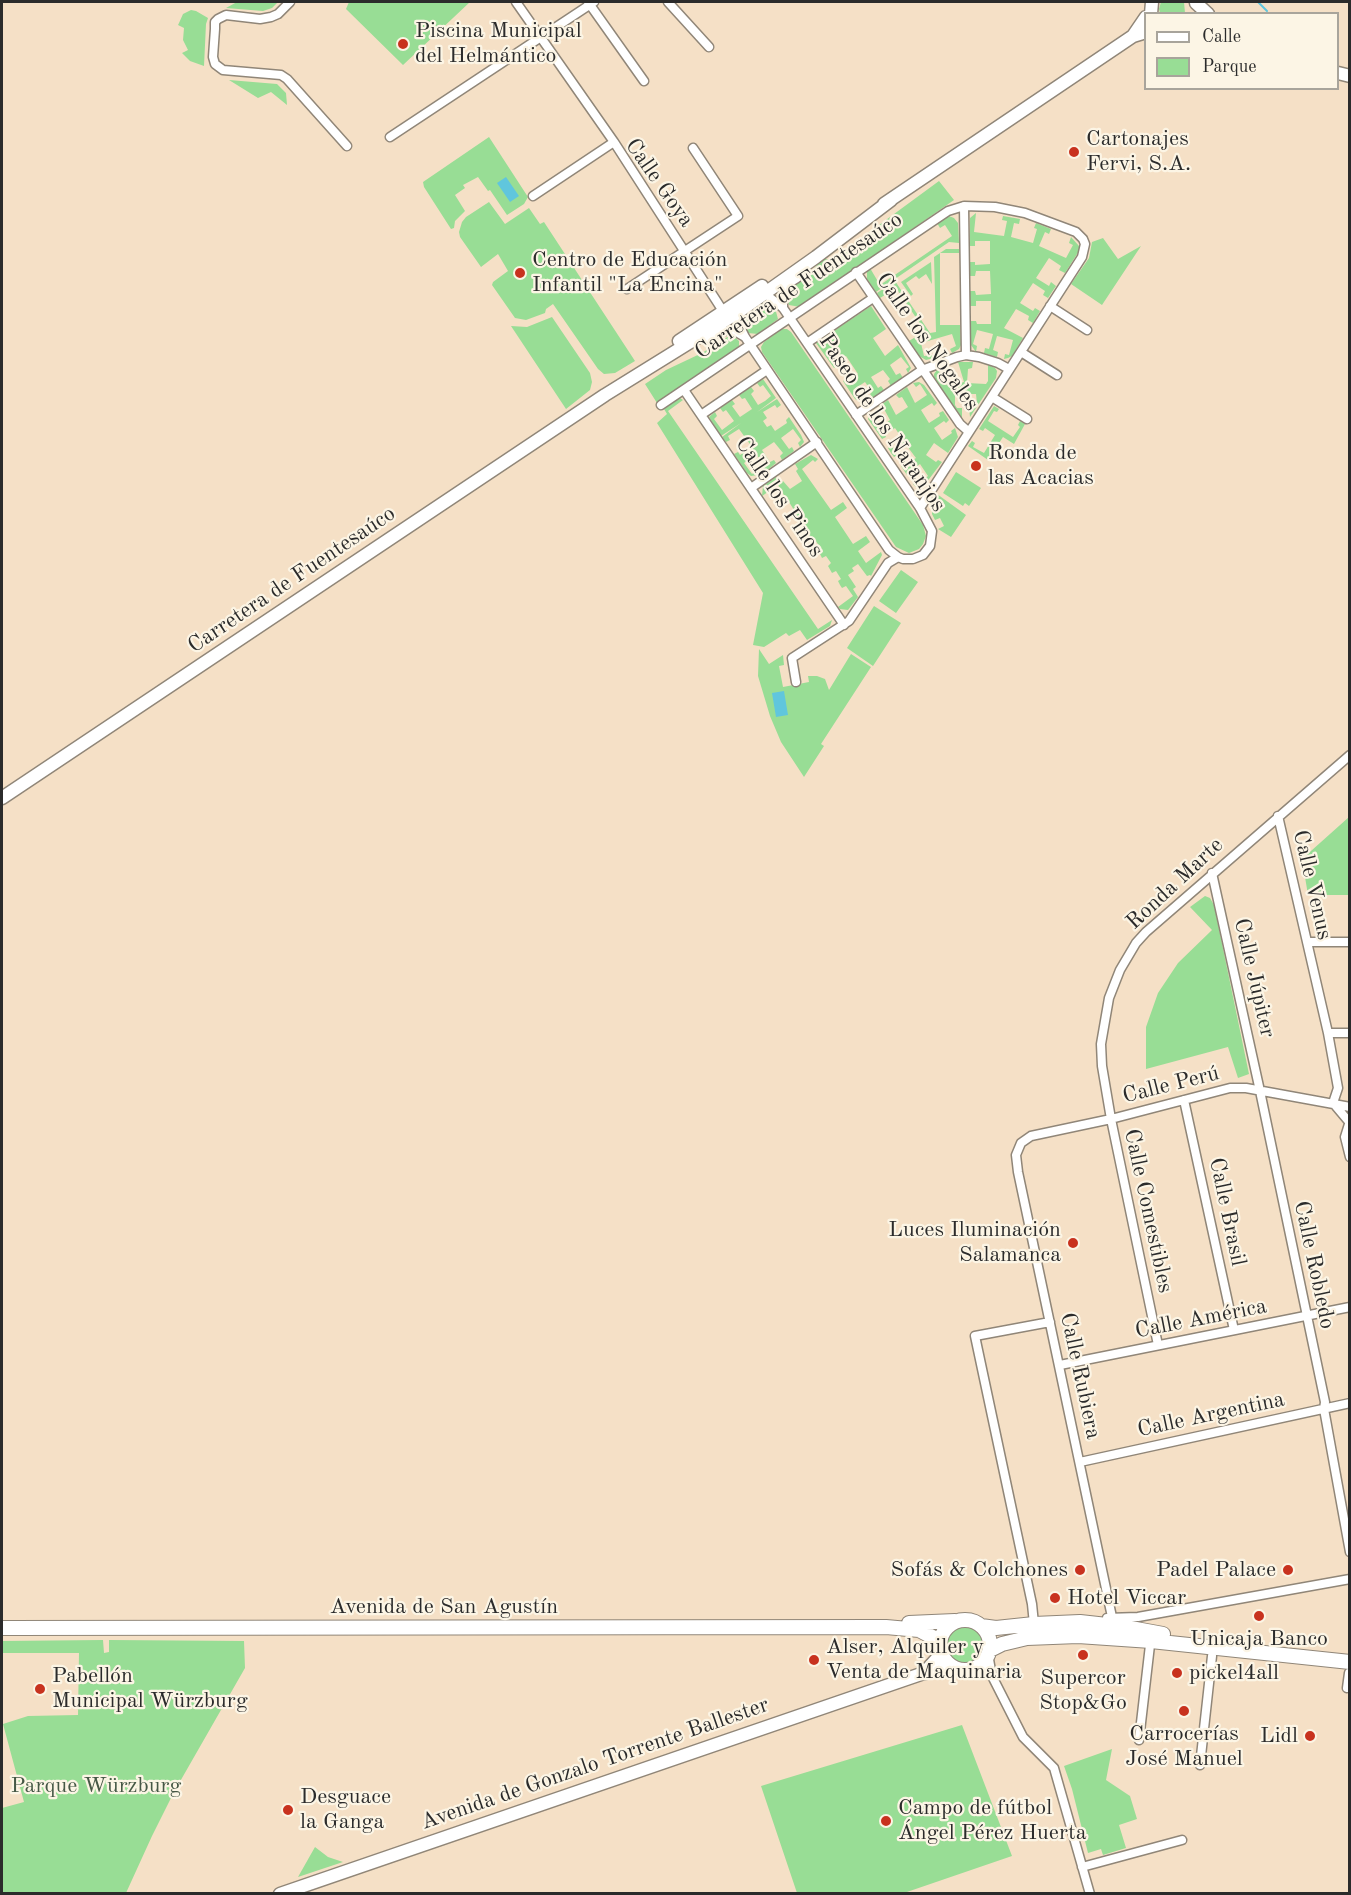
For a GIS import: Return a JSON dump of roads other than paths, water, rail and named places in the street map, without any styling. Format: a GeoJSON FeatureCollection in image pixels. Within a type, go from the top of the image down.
{"type":"FeatureCollection","features":[{"type":"Feature","properties":{"kind":"highway"},"geometry":{"type":"LineString","coordinates":[[964,1620],[974,1621],[981,1626],[990,1641],[989,1652],[984,1662],[976,1668],[962,1670],[949,1665],[940,1648],[948,1626],[955,1621],[964,1620]]}},
{"type":"Feature","properties":{"kind":"highway","name":"Avenida de San Agustín"},"geometry":{"type":"LineString","coordinates":[[886,1627],[905,1623],[955,1621]]}},
{"type":"Feature","properties":{"kind":"highway"},"geometry":{"type":"LineString","coordinates":[[981,1626],[996,1628],[1034,1623],[1089,1623],[1125,1627],[1256,1651]]}},
{"type":"Feature","properties":{"kind":"highway","name":"Avenida de San Agustín"},"geometry":{"type":"LineString","coordinates":[[2,1628],[886,1627],[919,1630],[940,1648]]}},
{"type":"Feature","properties":{"kind":"highway"},"geometry":{"type":"LineString","coordinates":[[989,1652],[1002,1644],[1027,1638],[1077,1636],[1151,1641],[1350,1662]]}},
{"type":"Feature","properties":{"kind":"main road","name":"Carretera de Fuentesaúco"},"geometry":{"type":"LineString","coordinates":[[1132,36],[1144,18]]}},
{"type":"Feature","properties":{"kind":"main road","name":"Carretera de Fuentesaúco"},"geometry":{"type":"LineString","coordinates":[[761,291],[788,268],[1132,36],[1144,33]]}},
{"type":"Feature","properties":{"kind":"main road","name":"Carretera de Fuentesaúco"},"geometry":{"type":"LineString","coordinates":[[761,291],[816,257],[891,200]]}},
{"type":"Feature","properties":{"kind":"main road"},"geometry":{"type":"LineString","coordinates":[[729,313],[761,291]]}},
{"type":"Feature","properties":{"kind":"main road","name":"Carretera de Fuentesaúco"},"geometry":{"type":"LineString","coordinates":[[2,798],[605,395],[710,331],[729,313]]}},
{"type":"Feature","properties":{"kind":"main road","name":"Carretera de Fuentesaúco"},"geometry":{"type":"LineString","coordinates":[[605,395],[642,367],[729,313]]}},
{"type":"Feature","properties":{"kind":"main road","name":"Avenida de Gonzalo Torrente Ballester"},"geometry":{"type":"LineString","coordinates":[[924,1673],[940,1648]]}},
{"type":"Feature","properties":{"kind":"main road","name":"Avenida de Gonzalo Torrente Ballester"},"geometry":{"type":"LineString","coordinates":[[280,1893],[924,1673],[955,1668]]}},
{"type":"Feature","properties":{"kind":"street"},"geometry":{"type":"LineString","coordinates":[[290,2],[278,14],[271,17],[260,19],[226,15],[221,17],[215,22],[213,57],[215,64],[223,70],[281,75],[347,146]]}},
{"type":"Feature","properties":{"kind":"street"},"geometry":{"type":"LineString","coordinates":[[516,2],[614,142]]}},
{"type":"Feature","properties":{"kind":"street"},"geometry":{"type":"LineString","coordinates":[[390,137],[591,2],[644,81]]}},
{"type":"Feature","properties":{"kind":"street"},"geometry":{"type":"LineString","coordinates":[[668,2],[709,46]]}},
{"type":"Feature","properties":{"kind":"street","name":"Calle Goya"},"geometry":{"type":"LineString","coordinates":[[533,196],[614,142],[721,308],[729,313]]}},
{"type":"Feature","properties":{"kind":"street"},"geometry":{"type":"LineString","coordinates":[[627,289],[738,216],[693,148]]}},
{"type":"Feature","properties":{"kind":"street"},"geometry":{"type":"LineString","coordinates":[[920,508],[1084,253],[1083,239],[1076,232],[1025,213],[995,207],[964,206],[966,356]]}},
{"type":"Feature","properties":{"kind":"street","name":"Carretera de Fuentesaúco"},"geometry":{"type":"LineString","coordinates":[[661,405],[937,217],[964,206]]}},
{"type":"Feature","properties":{"kind":"street"},"geometry":{"type":"LineString","coordinates":[[783,308],[783,294],[789,283],[801,275],[816,257]]}},
{"type":"Feature","properties":{"kind":"street","name":"Calle los Nogales"},"geometry":{"type":"LineString","coordinates":[[856,272],[960,424],[969,432]]}},
{"type":"Feature","properties":{"kind":"street","name":"Paseo de los Naranjos"},"geometry":{"type":"LineString","coordinates":[[761,291],[783,308],[920,508],[932,531],[930,546],[923,555],[913,559],[898,557]]}},
{"type":"Feature","properties":{"kind":"street"},"geometry":{"type":"LineString","coordinates":[[807,343],[873,298]]}},
{"type":"Feature","properties":{"kind":"street"},"geometry":{"type":"LineString","coordinates":[[1050,306],[1087,330]]}},
{"type":"Feature","properties":{"kind":"street"},"geometry":{"type":"LineString","coordinates":[[729,313],[889,550],[898,557],[888,563],[855,615],[844,625],[792,658],[796,682]]}},
{"type":"Feature","properties":{"kind":"street"},"geometry":{"type":"LineString","coordinates":[[687,346],[723,331],[733,330],[745,337]]}},
{"type":"Feature","properties":{"kind":"street"},"geometry":{"type":"LineString","coordinates":[[1021,351],[1057,375]]}},
{"type":"Feature","properties":{"kind":"street"},"geometry":{"type":"LineString","coordinates":[[856,415],[922,370],[937,363],[966,356],[998,363],[1010,369]]}},
{"type":"Feature","properties":{"kind":"street"},"geometry":{"type":"LineString","coordinates":[[701,415],[767,370]]}},
{"type":"Feature","properties":{"kind":"street","name":"Calle los Pinos"},"geometry":{"type":"LineString","coordinates":[[684,390],[844,625]]}},
{"type":"Feature","properties":{"kind":"street"},"geometry":{"type":"LineString","coordinates":[[992,397],[1027,419]]}},
{"type":"Feature","properties":{"kind":"street"},"geometry":{"type":"LineString","coordinates":[[751,488],[817,442]]}},
{"type":"Feature","properties":{"kind":"street","name":"Ronda Marte"},"geometry":{"type":"LineString","coordinates":[[1111,1119],[1102,1066],[1101,1044],[1109,998],[1120,970],[1136,944],[1146,932],[1212,873],[1350,755]]}},
{"type":"Feature","properties":{"kind":"street","name":"Calle Venus"},"geometry":{"type":"LineString","coordinates":[[1278,816],[1328,1033],[1338,1088],[1333,1103]]}},
{"type":"Feature","properties":{"kind":"street","name":"Calle Júpiter"},"geometry":{"type":"LineString","coordinates":[[1212,873],[1260,1091]]}},
{"type":"Feature","properties":{"kind":"street"},"geometry":{"type":"LineString","coordinates":[[1307,942],[1350,942]]}},
{"type":"Feature","properties":{"kind":"street"},"geometry":{"type":"LineString","coordinates":[[1328,1033],[1350,1033]]}},
{"type":"Feature","properties":{"kind":"street","name":"Calle Perú"},"geometry":{"type":"LineString","coordinates":[[1021,1143],[1031,1136],[1111,1119],[1230,1088],[1245,1088],[1350,1107]]}},
{"type":"Feature","properties":{"kind":"street","name":"Calle Robledo"},"geometry":{"type":"LineString","coordinates":[[1260,1091],[1325,1401],[1324,1409],[1350,1552]]}},
{"type":"Feature","properties":{"kind":"street","name":"Calle Brasil"},"geometry":{"type":"LineString","coordinates":[[1184,1100],[1234,1330]]}},
{"type":"Feature","properties":{"kind":"street"},"geometry":{"type":"LineString","coordinates":[[1333,1103],[1349,1122],[1346,1137],[1350,1157]]}},
{"type":"Feature","properties":{"kind":"street","name":"Calle Comestibles"},"geometry":{"type":"LineString","coordinates":[[1111,1119],[1158,1345]]}},
{"type":"Feature","properties":{"kind":"street","name":"Calle Rubiera"},"geometry":{"type":"LineString","coordinates":[[1021,1143],[1016,1155],[1018,1172],[1112,1617]]}},
{"type":"Feature","properties":{"kind":"street","name":"Calle América"},"geometry":{"type":"LineString","coordinates":[[1060,1365],[1350,1307]]}},
{"type":"Feature","properties":{"kind":"street"},"geometry":{"type":"LineString","coordinates":[[1034,1623],[1032,1604],[975,1336],[1050,1322]]}},
{"type":"Feature","properties":{"kind":"street","name":"Calle Argentina"},"geometry":{"type":"LineString","coordinates":[[1080,1462],[1350,1403]]}},
{"type":"Feature","properties":{"kind":"street"},"geometry":{"type":"LineString","coordinates":[[1089,1623],[1112,1617],[1138,1617],[1350,1578]]}},
{"type":"Feature","properties":{"kind":"street"},"geometry":{"type":"LineString","coordinates":[[1139,1740],[1150,1645]]}},
{"type":"Feature","properties":{"kind":"street"},"geometry":{"type":"LineString","coordinates":[[989,1652],[992,1676],[1023,1737],[1054,1768],[1090,1893]]}},
{"type":"Feature","properties":{"kind":"street"},"geometry":{"type":"LineString","coordinates":[[1200,1765],[1212,1656]]}},
{"type":"Feature","properties":{"kind":"street"},"geometry":{"type":"LineString","coordinates":[[976,1668],[992,1676]]}},
{"type":"Feature","properties":{"kind":"street"},"geometry":{"type":"LineString","coordinates":[[1347,1688],[1349,1673]]}},
{"type":"Feature","properties":{"kind":"street"},"geometry":{"type":"LineString","coordinates":[[1082,1867],[1182,1840]]}},
{"type":"Feature","properties":{"kind":"water"},"geometry":{"type":"Polygon","coordinates":[[[506,177],[519,196],[510,202],[497,183],[506,177]]]}},
{"type":"Feature","properties":{"kind":"water"},"geometry":{"type":"Polygon","coordinates":[[[784,691],[788,715],[776,717],[772,693],[784,691]]]}},
{"type":"Feature","properties":{"kind":"waterway"},"geometry":{"type":"LineString","coordinates":[[1258,2],[1267,11]]}},
{"type":"Feature","properties":{"kind":"place","name":"Piscina Municipal del Helmántico"},"geometry":{"type":"Point","coordinates":[403,44]}},
{"type":"Feature","properties":{"kind":"place","name":"Cartonajes Fervi, S.A."},"geometry":{"type":"Point","coordinates":[1074,152]}},
{"type":"Feature","properties":{"kind":"place","name":"Centro de Educación Infantil \"La Encina\""},"geometry":{"type":"Point","coordinates":[520,273]}},
{"type":"Feature","properties":{"kind":"place","name":"Ronda de las Acacias"},"geometry":{"type":"Point","coordinates":[976,466]}},
{"type":"Feature","properties":{"kind":"place","name":"Luces Iluminación Salamanca"},"geometry":{"type":"Point","coordinates":[1073,1243]}},
{"type":"Feature","properties":{"kind":"place","name":"Sofás & Colchones"},"geometry":{"type":"Point","coordinates":[1080,1570]}},
{"type":"Feature","properties":{"kind":"place","name":"Padel Palace"},"geometry":{"type":"Point","coordinates":[1288,1570]}},
{"type":"Feature","properties":{"kind":"place","name":"Hotel Viccar"},"geometry":{"type":"Point","coordinates":[1055,1598]}},
{"type":"Feature","properties":{"kind":"place","name":"Unicaja Banco"},"geometry":{"type":"Point","coordinates":[1259,1616]}},
{"type":"Feature","properties":{"kind":"place","name":"Supercor Stop&Go"},"geometry":{"type":"Point","coordinates":[1083,1655]}},
{"type":"Feature","properties":{"kind":"place","name":"Alser, Alquiler y Venta de Maquinaria"},"geometry":{"type":"Point","coordinates":[814,1660]}},
{"type":"Feature","properties":{"kind":"place","name":"pickel4all"},"geometry":{"type":"Point","coordinates":[1177,1673]}},
{"type":"Feature","properties":{"kind":"place","name":"Pabellón Municipal Würzburg"},"geometry":{"type":"Point","coordinates":[40,1689]}},
{"type":"Feature","properties":{"kind":"place","name":"Carrocerías José Manuel"},"geometry":{"type":"Point","coordinates":[1184,1711]}},
{"type":"Feature","properties":{"kind":"place","name":"Lidl"},"geometry":{"type":"Point","coordinates":[1310,1736]}},
{"type":"Feature","properties":{"kind":"place","name":"Desguace la Ganga"},"geometry":{"type":"Point","coordinates":[288,1810]}},
{"type":"Feature","properties":{"kind":"place","name":"Campo de fútbol Ángel Pérez Huerta"},"geometry":{"type":"Point","coordinates":[886,1821]}},
{"type":"Feature","properties":{"kind":"park label","name":"Parque Würzburg"},"geometry":{"type":"Point","coordinates":[96,1786]}}]}
